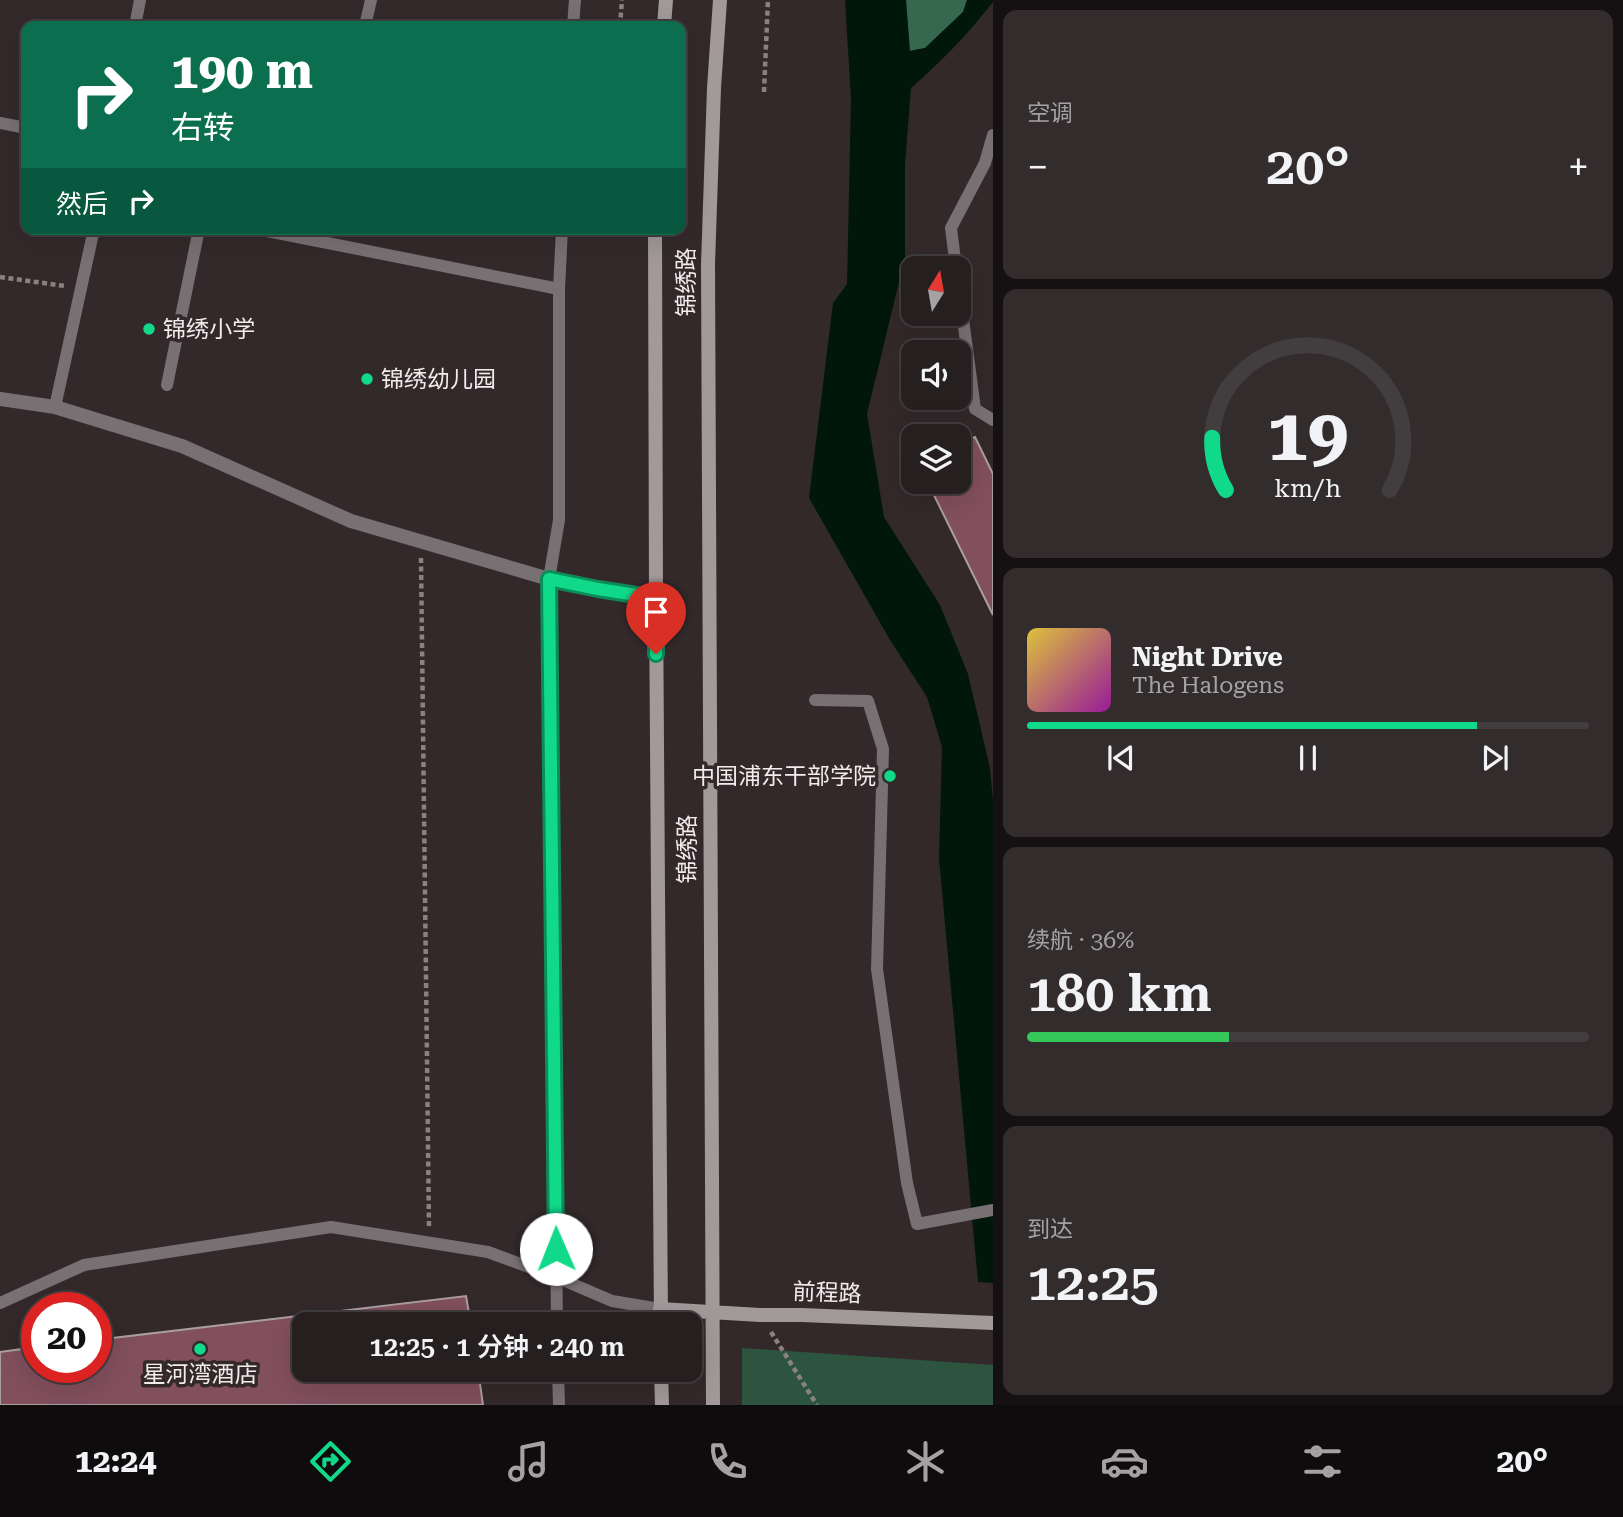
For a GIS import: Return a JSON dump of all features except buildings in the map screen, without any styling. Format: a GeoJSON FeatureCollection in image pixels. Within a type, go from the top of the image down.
{"type":"FeatureCollection","features":[{"type":"Feature","properties":{"kind":"main road"},"geometry":{"type":"LineString","coordinates":[[664,21],[666,0]]}},
{"type":"Feature","properties":{"kind":"main road","name":"锦绣路"},"geometry":{"type":"LineString","coordinates":[[713,1405],[708,264],[720,0]]}},
{"type":"Feature","properties":{"kind":"main road","name":"锦绣路"},"geometry":{"type":"LineString","coordinates":[[655,235],[660,1312]]}},
{"type":"Feature","properties":{"kind":"main road","name":"前程路"},"geometry":{"type":"LineString","coordinates":[[660,1309],[993,1322]]}},
{"type":"Feature","properties":{"kind":"main road"},"geometry":{"type":"LineString","coordinates":[[661,1382],[662,1405]]}},
{"type":"Feature","properties":{"kind":"street"},"geometry":{"type":"LineString","coordinates":[[0,399],[55,407],[182,446],[351,520],[549,579],[656,598]]}},
{"type":"Feature","properties":{"kind":"lane"},"geometry":{"type":"LineString","coordinates":[[136,21],[140,0]]}},
{"type":"Feature","properties":{"kind":"lane"},"geometry":{"type":"LineString","coordinates":[[366,21],[371,0]]}},
{"type":"Feature","properties":{"kind":"lane"},"geometry":{"type":"LineString","coordinates":[[573,21],[575,0]]}},
{"type":"Feature","properties":{"kind":"lane"},"geometry":{"type":"LineString","coordinates":[[0,123],[21,127]]}},
{"type":"Feature","properties":{"kind":"lane"},"geometry":{"type":"LineString","coordinates":[[954,256],[951,228],[989,164],[993,135]]}},
{"type":"Feature","properties":{"kind":"lane"},"geometry":{"type":"LineString","coordinates":[[55,407],[93,235]]}},
{"type":"Feature","properties":{"kind":"lane"},"geometry":{"type":"LineString","coordinates":[[167,385],[198,235]]}},
{"type":"Feature","properties":{"kind":"lane"},"geometry":{"type":"LineString","coordinates":[[287,235],[559,289]]}},
{"type":"Feature","properties":{"kind":"lane"},"geometry":{"type":"LineString","coordinates":[[557,1312],[549,579],[559,520],[559,289],[562,235]]}},
{"type":"Feature","properties":{"kind":"lane"},"geometry":{"type":"LineString","coordinates":[[964,326],[975,409],[993,420]]}},
{"type":"Feature","properties":{"kind":"lane"},"geometry":{"type":"LineString","coordinates":[[815,700],[868,701],[883,749],[877,969],[907,1183],[917,1224],[993,1210]]}},
{"type":"Feature","properties":{"kind":"lane"},"geometry":{"type":"LineString","coordinates":[[0,1303],[83,1265],[331,1227],[488,1252],[612,1301],[660,1309]]}},
{"type":"Feature","properties":{"kind":"lane"},"geometry":{"type":"LineString","coordinates":[[558,1382],[559,1405]]}},
{"type":"Feature","properties":{"kind":"path"},"geometry":{"type":"LineString","coordinates":[[620,21],[622,0]]}},
{"type":"Feature","properties":{"kind":"path"},"geometry":{"type":"LineString","coordinates":[[764,92],[768,0]]}},
{"type":"Feature","properties":{"kind":"path"},"geometry":{"type":"LineString","coordinates":[[0,277],[81,289]]}},
{"type":"Feature","properties":{"kind":"path"},"geometry":{"type":"LineString","coordinates":[[421,541],[429,1243]]}},
{"type":"Feature","properties":{"kind":"path"},"geometry":{"type":"LineString","coordinates":[[760,1315],[817,1405]]}},
{"type":"Feature","properties":{"kind":"green space"},"geometry":{"type":"Polygon","coordinates":[[[906,0],[967,0],[963,12],[925,48],[909,51],[906,0]]]}},
{"type":"Feature","properties":{"kind":"green space"},"geometry":{"type":"Polygon","coordinates":[[[742,1348],[993,1365],[993,1405],[742,1405],[742,1348]]]}},
{"type":"Feature","properties":{"kind":"shaded area"},"geometry":{"type":"Polygon","coordinates":[[[845,0],[906,0],[910,51],[925,48],[963,12],[967,0],[993,0],[944,58],[911,88],[905,165],[905,256],[901,256],[901,274],[867,414],[884,517],[940,605],[968,674],[990,768],[993,801],[993,1283],[978,1282],[939,859],[942,747],[927,697],[890,640],[809,498],[833,303],[847,284],[851,99],[845,0]]]}},
{"type":"Feature","properties":{"kind":"place","name":"锦绣小学"},"geometry":{"type":"Point","coordinates":[149,329]}},
{"type":"Feature","properties":{"kind":"place","name":"锦绣幼儿园"},"geometry":{"type":"Point","coordinates":[367,379]}},
{"type":"Feature","properties":{"kind":"place","name":"中国浦东干部学院"},"geometry":{"type":"Point","coordinates":[890,776]}},
{"type":"Feature","properties":{"kind":"place","name":"星河湾酒店"},"geometry":{"type":"Point","coordinates":[200,1349]}},
{"type":"Feature","properties":{"kind":"route"},"geometry":{"type":"LineString","coordinates":[[556,1249],[549,579],[656,598],[656,654]]}}]}
